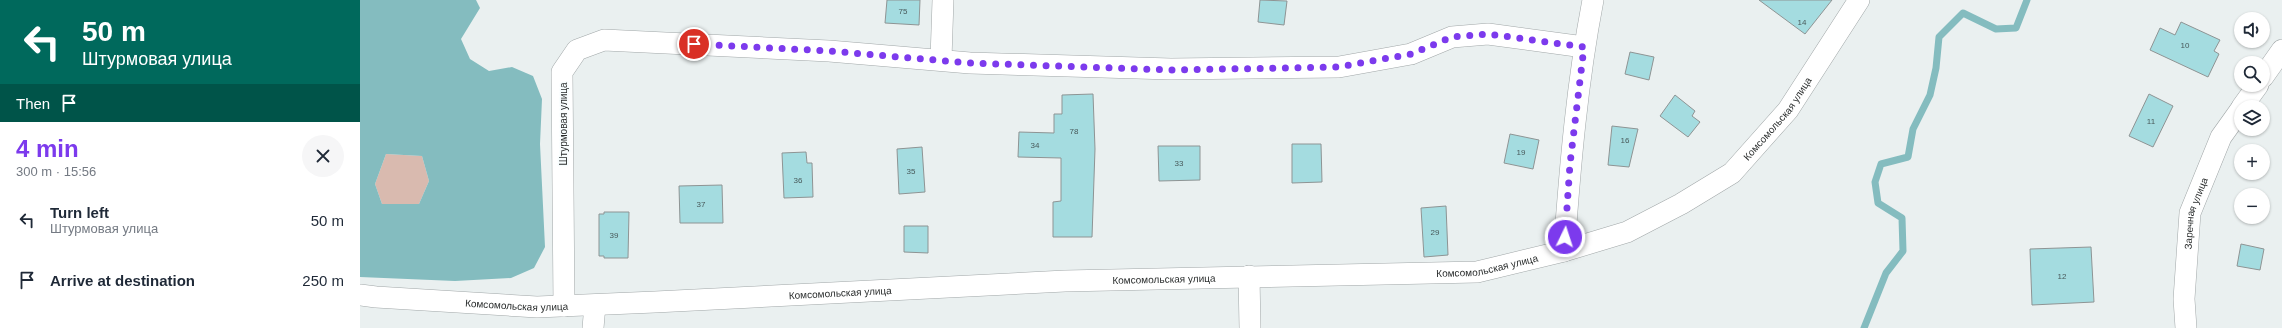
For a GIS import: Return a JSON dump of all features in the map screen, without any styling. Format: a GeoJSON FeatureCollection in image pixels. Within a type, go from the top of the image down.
{"type":"FeatureCollection","features":[{"type":"Feature","properties":{"kind":"street"},"geometry":{"type":"LineString","coordinates":[[941,59],[943,0]]}},
{"type":"Feature","properties":{"kind":"street"},"geometry":{"type":"LineString","coordinates":[[1564,251],[1570,164],[1584,47],[1593,0]]}},
{"type":"Feature","properties":{"kind":"street","name":"Комсомольская улица"},"geometry":{"type":"LineString","coordinates":[[360,295],[376,298],[522,306],[564,306],[1065,281],[1477,272],[1564,251],[1627,232],[1682,204],[1732,173],[1788,110],[1859,0]]}},
{"type":"Feature","properties":{"kind":"street","name":"Штурмовая улица"},"geometry":{"type":"LineString","coordinates":[[564,306],[562,72],[577,50],[604,40],[829,51],[941,59],[970,63],[1171,70],[1339,67],[1411,54],[1452,37],[1488,34],[1584,47]]}},
{"type":"Feature","properties":{"kind":"street"},"geometry":{"type":"LineString","coordinates":[[2270,67],[2282,50]]}},
{"type":"Feature","properties":{"kind":"street","name":"Заречная улица"},"geometry":{"type":"LineString","coordinates":[[2186,328],[2184,299],[2190,213],[2221,137],[2234,119]]}},
{"type":"Feature","properties":{"kind":"street"},"geometry":{"type":"LineString","coordinates":[[1249,276],[1250,328]]}},
{"type":"Feature","properties":{"kind":"street"},"geometry":{"type":"LineString","coordinates":[[593,328],[595,305]]}},
{"type":"Feature","properties":{"kind":"shaded area"},"geometry":{"type":"Polygon","coordinates":[[[386,154],[422,156],[429,181],[419,204],[382,204],[375,184],[386,154]]]}},
{"type":"Feature","properties":{"kind":"water"},"geometry":{"type":"Polygon","coordinates":[[[360,0],[476,0],[480,8],[461,39],[470,59],[489,71],[512,67],[533,76],[542,99],[540,144],[545,247],[534,268],[511,278],[455,281],[360,277],[360,0]],[[386,154],[375,184],[382,204],[419,204],[429,181],[422,156],[386,154]]]}},
{"type":"Feature","properties":{"kind":"building"},"geometry":{"type":"Polygon","coordinates":[[[887,0],[920,0],[919,25],[885,23],[887,0]]]}},
{"type":"Feature","properties":{"kind":"building"},"geometry":{"type":"Polygon","coordinates":[[[1260,0],[1287,1],[1284,25],[1258,22],[1260,0]]]}},
{"type":"Feature","properties":{"kind":"building"},"geometry":{"type":"Polygon","coordinates":[[[1759,0],[1832,0],[1805,34],[1759,0]]]}},
{"type":"Feature","properties":{"kind":"building"},"geometry":{"type":"Polygon","coordinates":[[[2181,22],[2220,40],[2214,51],[2219,54],[2208,77],[2150,50],[2160,28],[2175,35],[2181,22]]]}},
{"type":"Feature","properties":{"kind":"building"},"geometry":{"type":"Polygon","coordinates":[[[1630,52],[1654,57],[1649,80],[1625,74],[1630,52]]]}},
{"type":"Feature","properties":{"kind":"building"},"geometry":{"type":"Polygon","coordinates":[[[1093,94],[1095,149],[1092,237],[1053,237],[1053,202],[1061,201],[1061,158],[1018,157],[1019,132],[1054,133],[1054,114],[1062,114],[1062,95],[1093,94]]]}},
{"type":"Feature","properties":{"kind":"building"},"geometry":{"type":"Polygon","coordinates":[[[2149,94],[2173,106],[2153,147],[2129,136],[2149,94]]]}},
{"type":"Feature","properties":{"kind":"building"},"geometry":{"type":"Polygon","coordinates":[[[1675,95],[1695,111],[1692,116],[1700,122],[1688,137],[1660,116],[1675,95]]]}},
{"type":"Feature","properties":{"kind":"building"},"geometry":{"type":"Polygon","coordinates":[[[1612,126],[1638,129],[1629,167],[1608,165],[1612,126]]]}},
{"type":"Feature","properties":{"kind":"building"},"geometry":{"type":"Polygon","coordinates":[[[1510,134],[1539,140],[1533,169],[1504,163],[1510,134]]]}},
{"type":"Feature","properties":{"kind":"building"},"geometry":{"type":"Polygon","coordinates":[[[1292,144],[1321,144],[1322,182],[1292,183],[1292,144]]]}},
{"type":"Feature","properties":{"kind":"building"},"geometry":{"type":"Polygon","coordinates":[[[1158,146],[1200,146],[1200,180],[1159,181],[1158,146]]]}},
{"type":"Feature","properties":{"kind":"building"},"geometry":{"type":"Polygon","coordinates":[[[922,147],[925,192],[899,194],[897,149],[922,147]]]}},
{"type":"Feature","properties":{"kind":"building"},"geometry":{"type":"Polygon","coordinates":[[[806,152],[807,163],[812,163],[813,197],[784,198],[782,153],[806,152]]]}},
{"type":"Feature","properties":{"kind":"building"},"geometry":{"type":"Polygon","coordinates":[[[722,185],[723,223],[680,223],[679,186],[722,185]]]}},
{"type":"Feature","properties":{"kind":"building"},"geometry":{"type":"Polygon","coordinates":[[[1446,206],[1448,255],[1424,257],[1421,208],[1446,206]]]}},
{"type":"Feature","properties":{"kind":"building"},"geometry":{"type":"Polygon","coordinates":[[[604,212],[629,212],[628,258],[604,258],[604,256],[599,256],[599,214],[604,214],[604,212]]]}},
{"type":"Feature","properties":{"kind":"building"},"geometry":{"type":"Polygon","coordinates":[[[904,226],[928,226],[928,253],[904,252],[904,226]]]}},
{"type":"Feature","properties":{"kind":"building"},"geometry":{"type":"Polygon","coordinates":[[[2241,244],[2264,249],[2260,270],[2237,266],[2241,244]]]}},
{"type":"Feature","properties":{"kind":"building"},"geometry":{"type":"Polygon","coordinates":[[[2091,247],[2094,302],[2032,305],[2030,249],[2091,247]]]}},
{"type":"Feature","properties":{"kind":"waterway"},"geometry":{"type":"LineString","coordinates":[[1864,328],[1886,273],[1903,251],[1902,218],[1878,203],[1875,182],[1881,164],[1908,157],[1913,129],[1930,95],[1936,68],[1939,37],[1963,13],[1996,29],[2016,28],[2027,0]]}},
{"type":"Feature","properties":{"kind":"route"},"geometry":{"type":"LineString","coordinates":[[694,44],[829,51],[941,59],[970,63],[1171,70],[1339,67],[1411,54],[1452,37],[1488,34],[1584,47],[1570,164],[1565,237]]}}]}
